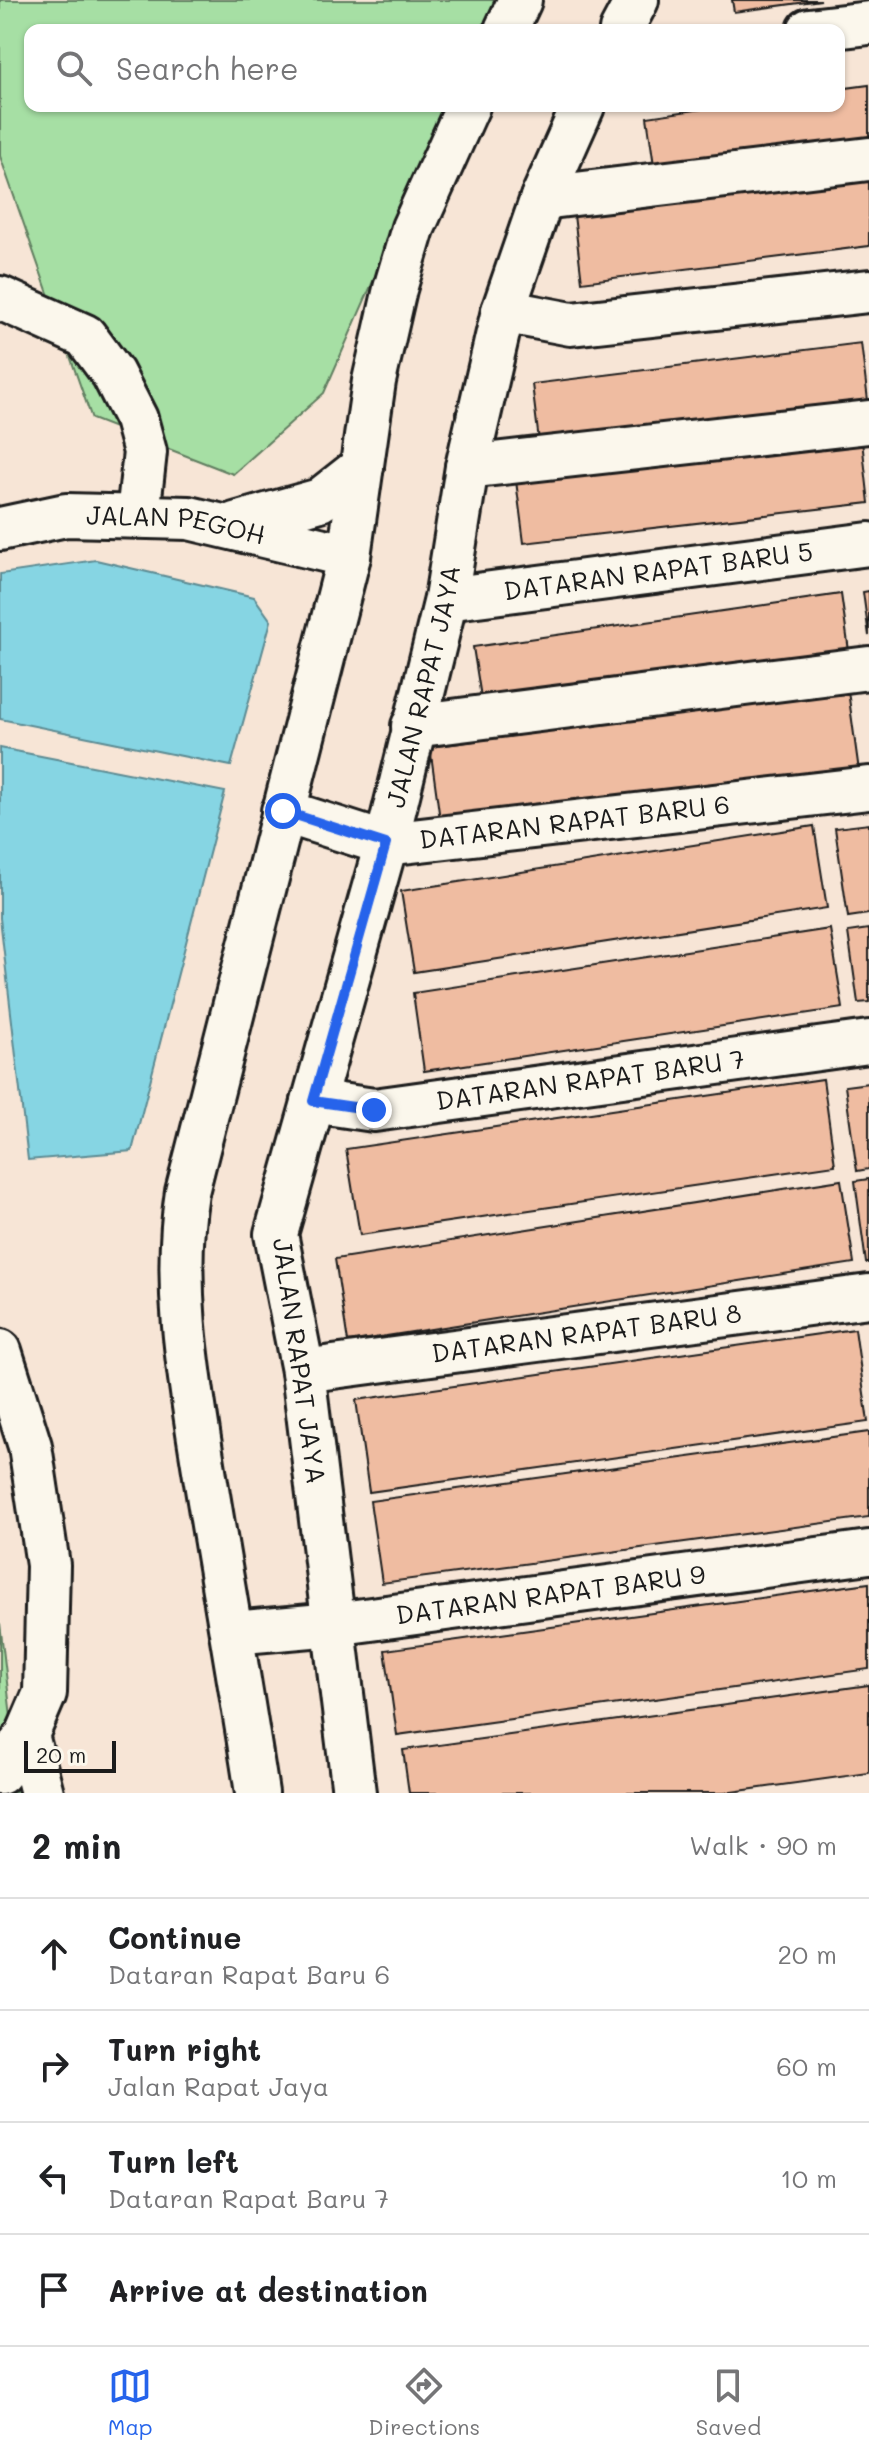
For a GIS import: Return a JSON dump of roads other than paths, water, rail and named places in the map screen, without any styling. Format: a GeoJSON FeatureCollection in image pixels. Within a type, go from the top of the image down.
{"type":"FeatureCollection","features":[{"type":"Feature","properties":{"kind":"street"},"geometry":{"type":"LineString","coordinates":[[509,24],[520,0]]}},
{"type":"Feature","properties":{"kind":"street"},"geometry":{"type":"LineString","coordinates":[[624,24],[637,0]]}},
{"type":"Feature","properties":{"kind":"street"},"geometry":{"type":"LineString","coordinates":[[845,26],[869,23]]}},
{"type":"Feature","properties":{"kind":"street"},"geometry":{"type":"LineString","coordinates":[[257,1793],[233,1633],[193,1406],[181,1295],[180,1237],[187,1192],[349,556],[374,381],[399,274],[413,228],[465,112]]}},
{"type":"Feature","properties":{"kind":"street","name":"JALAN RAPAT JAYA"},"geometry":{"type":"LineString","coordinates":[[354,1793],[303,1371],[276,1234],[386,844],[446,599],[467,467],[503,311],[542,198],[580,112]]}},
{"type":"Feature","properties":{"kind":"street"},"geometry":{"type":"LineString","coordinates":[[542,198],[869,159]]}},
{"type":"Feature","properties":{"kind":"street"},"geometry":{"type":"LineString","coordinates":[[503,311],[571,324],[869,291]]}},
{"type":"Feature","properties":{"kind":"street"},"geometry":{"type":"LineString","coordinates":[[0,298],[85,336],[113,374],[136,419],[145,452],[138,515]]}},
{"type":"Feature","properties":{"kind":"street"},"geometry":{"type":"LineString","coordinates":[[467,467],[869,422]]}},
{"type":"Feature","properties":{"kind":"street"},"geometry":{"type":"LineString","coordinates":[[225,527],[320,500],[362,467]]}},
{"type":"Feature","properties":{"kind":"street","name":"JALAN PEGOH"},"geometry":{"type":"LineString","coordinates":[[0,529],[66,515],[189,518],[349,556]]}},
{"type":"Feature","properties":{"kind":"street","name":"DATARAN RAPAT BARU 5"},"geometry":{"type":"LineString","coordinates":[[446,599],[869,544]]}},
{"type":"Feature","properties":{"kind":"street"},"geometry":{"type":"LineString","coordinates":[[413,726],[869,668]]}},
{"type":"Feature","properties":{"kind":"street","name":"DATARAN RAPAT BARU 6"},"geometry":{"type":"LineString","coordinates":[[283,811],[386,844],[869,788]]}},
{"type":"Feature","properties":{"kind":"street","name":"DATARAN RAPAT BARU 7"},"geometry":{"type":"LineString","coordinates":[[313,1101],[374,1110],[869,1042]]}},
{"type":"Feature","properties":{"kind":"street","name":"DATARAN RAPAT BARU 8"},"geometry":{"type":"LineString","coordinates":[[303,1371],[869,1296]]}},
{"type":"Feature","properties":{"kind":"street"},"geometry":{"type":"LineString","coordinates":[[0,1351],[30,1446],[48,1565],[45,1693],[27,1735],[0,1773]]}},
{"type":"Feature","properties":{"kind":"street","name":"DATARAN RAPAT BARU 9"},"geometry":{"type":"LineString","coordinates":[[233,1633],[334,1624],[869,1552]]}},
{"type":"Feature","properties":{"kind":"street"},"geometry":{"type":"LineString","coordinates":[[27,1735],[42,1793]]}},
{"type":"Feature","properties":{"kind":"water"},"geometry":{"type":"Polygon","coordinates":[[[96,560],[254,597],[271,621],[231,766],[0,719],[0,574],[96,560]]]}},
{"type":"Feature","properties":{"kind":"water"},"geometry":{"type":"Polygon","coordinates":[[[0,748],[225,792],[132,1151],[28,1160],[0,918],[0,748]]]}}]}
